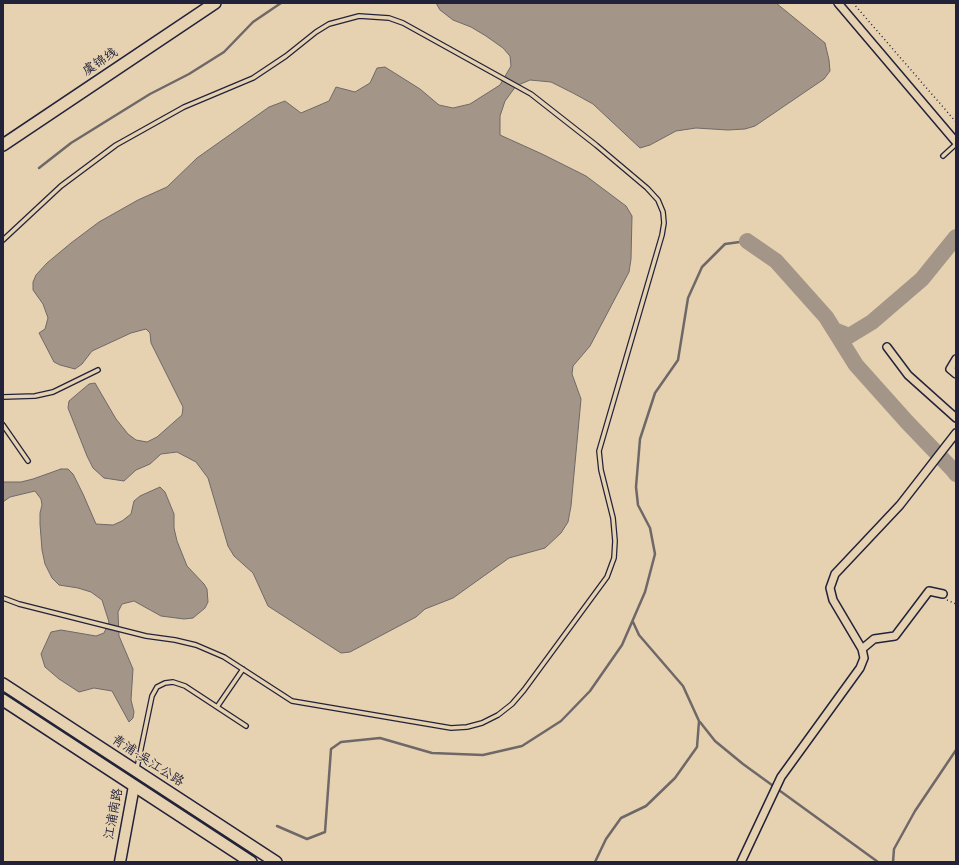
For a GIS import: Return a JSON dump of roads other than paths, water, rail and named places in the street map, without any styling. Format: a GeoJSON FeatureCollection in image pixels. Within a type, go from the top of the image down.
{"type":"FeatureCollection","features":[{"type":"Feature","properties":{"kind":"main road","name":"虞锦线"},"geometry":{"type":"LineString","coordinates":[[3,145],[214,3]]}},
{"type":"Feature","properties":{"kind":"main road","name":"青浦-吴江公路"},"geometry":{"type":"LineString","coordinates":[[3,684],[276,862]]}},
{"type":"Feature","properties":{"kind":"main road","name":"青浦-吴江公路"},"geometry":{"type":"LineString","coordinates":[[3,700],[251,862]]}},
{"type":"Feature","properties":{"kind":"main road","name":"江浦南路"},"geometry":{"type":"LineString","coordinates":[[120,862],[136,772]]}},
{"type":"Feature","properties":{"kind":"street"},"geometry":{"type":"LineString","coordinates":[[838,3],[956,143]]}},
{"type":"Feature","properties":{"kind":"street"},"geometry":{"type":"LineString","coordinates":[[887,347],[908,374],[956,418]]}},
{"type":"Feature","properties":{"kind":"street"},"geometry":{"type":"LineString","coordinates":[[956,359],[950,369],[956,374]]}},
{"type":"Feature","properties":{"kind":"street"},"geometry":{"type":"LineString","coordinates":[[740,862],[781,777],[860,668],[864,658],[862,649],[833,600],[830,588],[835,574],[900,505],[956,433]]}},
{"type":"Feature","properties":{"kind":"street"},"geometry":{"type":"LineString","coordinates":[[862,649],[874,639],[895,636],[929,591],[943,594]]}},
{"type":"Feature","properties":{"kind":"lane"},"geometry":{"type":"LineString","coordinates":[[3,240],[61,186],[116,145],[184,107],[253,78],[275,64],[316,32],[329,24],[359,16],[389,18],[403,24],[531,94],[596,145],[647,188],[658,200],[663,212],[664,223],[662,235],[599,451],[601,470],[613,518],[615,541],[614,558],[608,577],[524,690],[512,704],[498,715],[482,723],[467,727],[451,728],[292,701],[224,656],[196,645],[175,640],[146,636],[19,604],[3,598]]}},
{"type":"Feature","properties":{"kind":"lane"},"geometry":{"type":"LineString","coordinates":[[943,156],[956,143]]}},
{"type":"Feature","properties":{"kind":"lane"},"geometry":{"type":"LineString","coordinates":[[3,397],[35,396],[53,392],[98,370]]}},
{"type":"Feature","properties":{"kind":"lane"},"geometry":{"type":"LineString","coordinates":[[3,425],[28,461]]}},
{"type":"Feature","properties":{"kind":"lane"},"geometry":{"type":"LineString","coordinates":[[217,707],[243,669]]}},
{"type":"Feature","properties":{"kind":"lane"},"geometry":{"type":"LineString","coordinates":[[136,772],[152,696],[157,687],[165,682],[172,682],[185,686],[246,726]]}},
{"type":"Feature","properties":{"kind":"waterway"},"geometry":{"type":"LineString","coordinates":[[39,168],[71,143],[150,94],[189,74],[224,52],[253,22],[281,3]]}},
{"type":"Feature","properties":{"kind":"waterway"},"geometry":{"type":"LineString","coordinates":[[834,330],[849,336],[872,322],[922,279],[956,237]]}},
{"type":"Feature","properties":{"kind":"waterway"},"geometry":{"type":"LineString","coordinates":[[277,826],[307,839],[325,832],[331,749],[341,742],[380,738],[432,753],[483,755],[522,746],[561,721],[590,691],[622,645],[645,592],[655,554],[650,528],[638,505],[636,487],[640,439],[655,393],[678,360],[688,298],[702,267],[725,244],[747,241]]}},
{"type":"Feature","properties":{"kind":"waterway"},"geometry":{"type":"LineString","coordinates":[[747,241],[776,261],[826,317],[856,365],[956,474]]}},
{"type":"Feature","properties":{"kind":"waterway"},"geometry":{"type":"LineString","coordinates":[[595,862],[606,839],[621,818],[646,806],[675,778],[697,747],[699,721],[683,686],[639,635],[633,622]]}},
{"type":"Feature","properties":{"kind":"waterway"},"geometry":{"type":"LineString","coordinates":[[700,722],[715,741],[743,764],[878,862]]}},
{"type":"Feature","properties":{"kind":"waterway"},"geometry":{"type":"LineString","coordinates":[[893,862],[894,849],[915,811],[956,750]]}}]}
